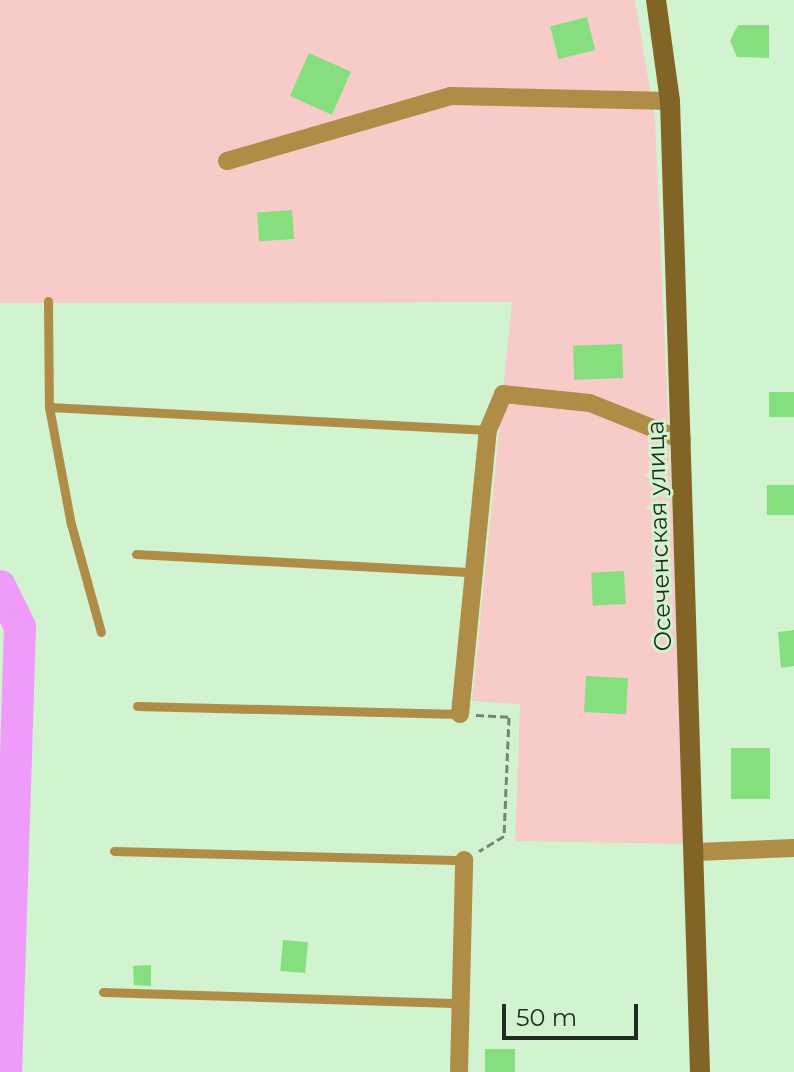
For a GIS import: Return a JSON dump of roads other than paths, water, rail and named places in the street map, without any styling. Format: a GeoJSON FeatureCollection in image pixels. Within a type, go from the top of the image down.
{"type":"FeatureCollection","features":[{"type":"Feature","properties":{"kind":"street","name":"Осеченская улица"},"geometry":{"type":"LineString","coordinates":[[656,0],[670,101],[696,852],[700,1072]]}},
{"type":"Feature","properties":{"kind":"street"},"geometry":{"type":"LineString","coordinates":[[227,161],[451,96],[670,101]]}},
{"type":"Feature","properties":{"kind":"street"},"geometry":{"type":"LineString","coordinates":[[460,714],[488,430],[503,394],[590,403],[682,440]]}},
{"type":"Feature","properties":{"kind":"street"},"geometry":{"type":"LineString","coordinates":[[696,852],[794,848]]}},
{"type":"Feature","properties":{"kind":"street"},"geometry":{"type":"LineString","coordinates":[[459,1072],[464,860]]}},
{"type":"Feature","properties":{"kind":"lane"},"geometry":{"type":"LineString","coordinates":[[48,301],[49,407],[71,524],[101,632]]}},
{"type":"Feature","properties":{"kind":"lane"},"geometry":{"type":"LineString","coordinates":[[49,407],[488,430]]}},
{"type":"Feature","properties":{"kind":"lane"},"geometry":{"type":"LineString","coordinates":[[136,554],[473,572]]}},
{"type":"Feature","properties":{"kind":"lane"},"geometry":{"type":"LineString","coordinates":[[137,706],[460,714]]}},
{"type":"Feature","properties":{"kind":"lane"},"geometry":{"type":"LineString","coordinates":[[114,851],[464,860]]}},
{"type":"Feature","properties":{"kind":"lane"},"geometry":{"type":"LineString","coordinates":[[103,992],[461,1003]]}},
{"type":"Feature","properties":{"kind":"waterway"},"geometry":{"type":"LineString","coordinates":[[0,586],[20,627],[6,1072]]}}]}
